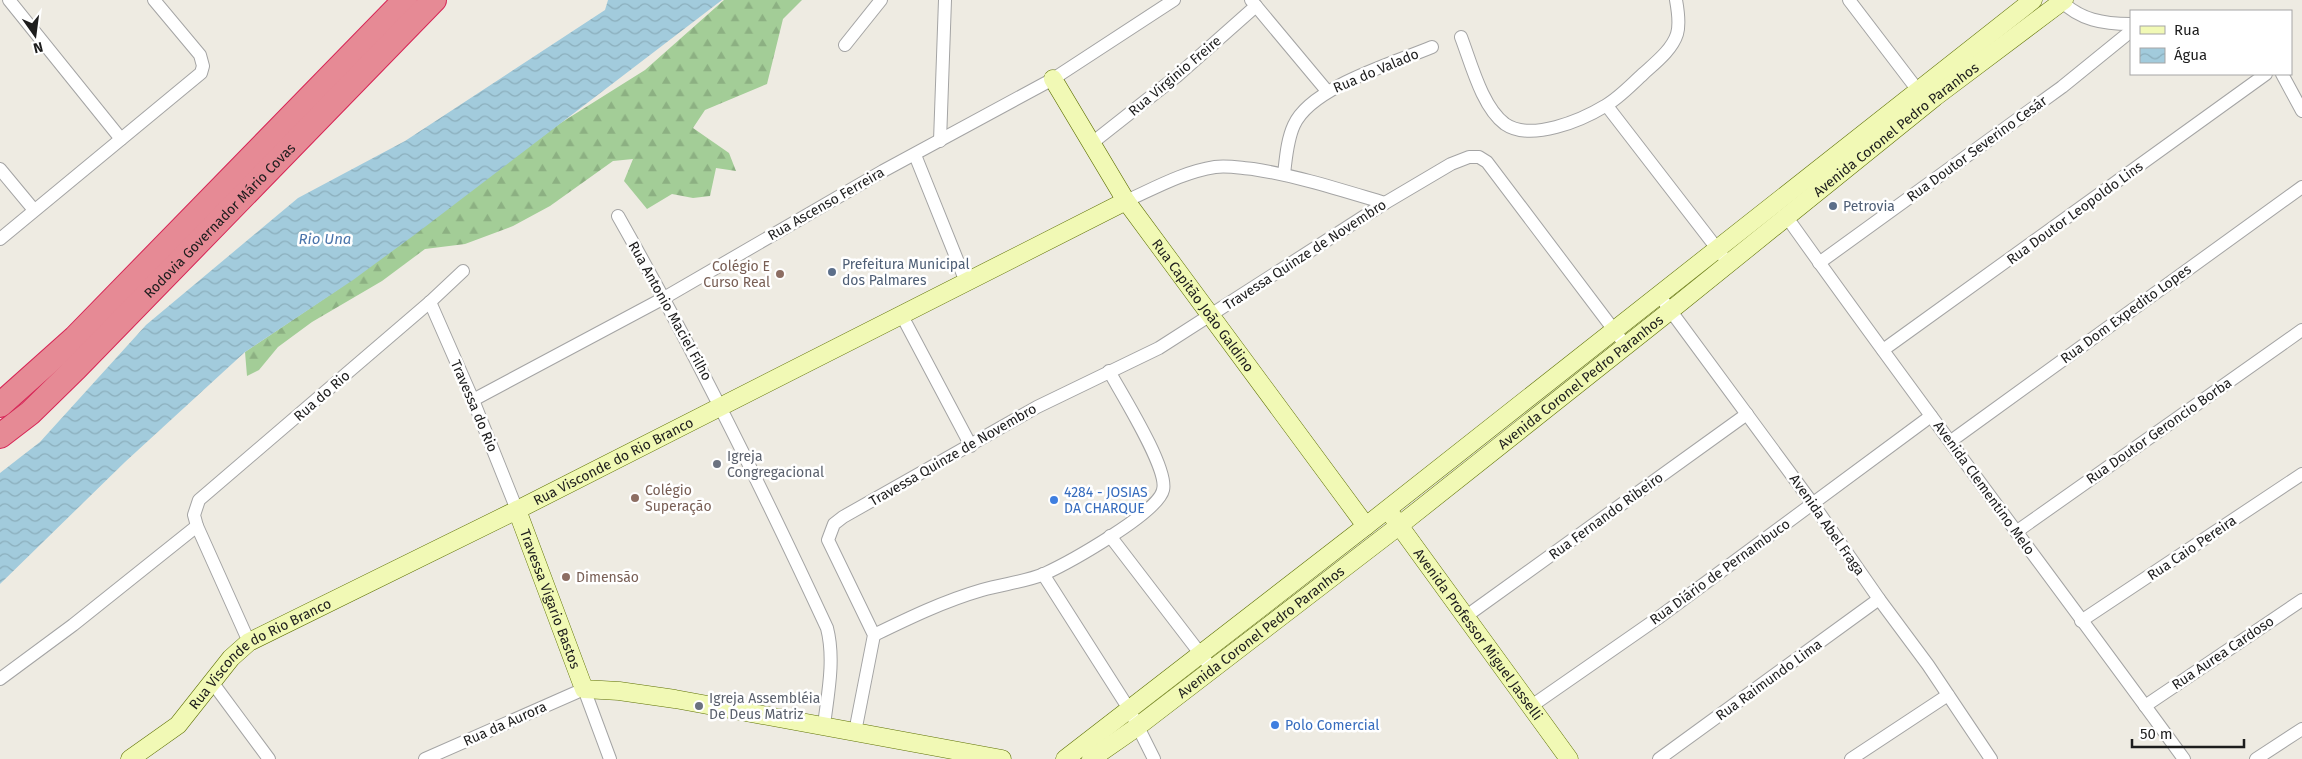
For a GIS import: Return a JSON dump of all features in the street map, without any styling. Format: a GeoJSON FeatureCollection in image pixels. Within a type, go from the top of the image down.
{"type":"FeatureCollection","features":[{"type":"Feature","properties":{"kind":"highway","name":"Rodovia Governador Mário Covas"},"geometry":{"type":"LineString","coordinates":[[0,405],[75,338],[405,0]]}},
{"type":"Feature","properties":{"kind":"highway","name":"Rodovia Governador Mário Covas"},"geometry":{"type":"LineString","coordinates":[[0,436],[30,413],[76,368],[434,0]]}},
{"type":"Feature","properties":{"kind":"main road","name":"Avenida Coronel Pedro Paranhos"},"geometry":{"type":"LineString","coordinates":[[1091,759],[1212,670],[1400,525],[1671,310],[1790,213],[1826,174],[1922,97],[2033,0]]}},
{"type":"Feature","properties":{"kind":"main road","name":"Avenida Coronel Pedro Paranhos"},"geometry":{"type":"LineString","coordinates":[[1922,97],[2062,1]]}},
{"type":"Feature","properties":{"kind":"main road","name":"Rua Capitão João Galdino"},"geometry":{"type":"LineString","coordinates":[[1053,79],[1126,201],[1366,526]]}},
{"type":"Feature","properties":{"kind":"main road","name":"Avenida Coronel Pedro Paranhos"},"geometry":{"type":"LineString","coordinates":[[1065,759],[1366,526],[1783,196],[1826,174]]}},
{"type":"Feature","properties":{"kind":"main road"},"geometry":{"type":"LineString","coordinates":[[1783,196],[1790,213]]}},
{"type":"Feature","properties":{"kind":"main road","name":"Rua Visconde do Rio Branco"},"geometry":{"type":"LineString","coordinates":[[130,759],[178,725],[231,658],[249,642],[517,510],[1126,201]]}},
{"type":"Feature","properties":{"kind":"main road"},"geometry":{"type":"LineString","coordinates":[[1759,216],[1770,230]]}},
{"type":"Feature","properties":{"kind":"main road","name":"Avenida Professor Miguel Jasselli"},"geometry":{"type":"LineString","coordinates":[[1386,509],[1400,525],[1569,759]]}},
{"type":"Feature","properties":{"kind":"main road","name":"Travessa Vigario Bastos"},"geometry":{"type":"LineString","coordinates":[[517,510],[584,689]]}},
{"type":"Feature","properties":{"kind":"main road"},"geometry":{"type":"LineString","coordinates":[[1299,578],[1310,594]]}},
{"type":"Feature","properties":{"kind":"main road"},"geometry":{"type":"LineString","coordinates":[[584,689],[656,696],[824,725],[1002,759]]}},
{"type":"Feature","properties":{"kind":"street"},"geometry":{"type":"LineString","coordinates":[[9,0],[121,139]]}},
{"type":"Feature","properties":{"kind":"street"},"geometry":{"type":"LineString","coordinates":[[0,239],[201,74],[203,66],[200,55],[154,0]]}},
{"type":"Feature","properties":{"kind":"street"},"geometry":{"type":"LineString","coordinates":[[845,46],[881,0]]}},
{"type":"Feature","properties":{"kind":"street"},"geometry":{"type":"LineString","coordinates":[[940,142],[945,0]]}},
{"type":"Feature","properties":{"kind":"street","name":"Rua Ascenso Ferreira"},"geometry":{"type":"LineString","coordinates":[[474,400],[664,298],[1053,79],[1174,0]]}},
{"type":"Feature","properties":{"kind":"street"},"geometry":{"type":"LineString","coordinates":[[1461,37],[1489,106],[1507,125],[1524,130],[1558,128],[1607,106],[1666,52],[1677,34],[1678,16],[1676,0]]}},
{"type":"Feature","properties":{"kind":"street"},"geometry":{"type":"LineString","coordinates":[[1849,0],[1922,97]]}},
{"type":"Feature","properties":{"kind":"street"},"geometry":{"type":"LineString","coordinates":[[2062,1],[2088,20],[2108,24],[2130,24]]}},
{"type":"Feature","properties":{"kind":"street"},"geometry":{"type":"LineString","coordinates":[[1254,3],[1327,91]]}},
{"type":"Feature","properties":{"kind":"street","name":"Rua Virginio Freire"},"geometry":{"type":"LineString","coordinates":[[1092,143],[1177,76],[1254,3]]}},
{"type":"Feature","properties":{"kind":"street","name":"Rua Doutor Severino Cesár"},"geometry":{"type":"LineString","coordinates":[[1819,263],[2031,110],[2130,32]]}},
{"type":"Feature","properties":{"kind":"street","name":"Rua do Valado"},"geometry":{"type":"LineString","coordinates":[[1284,174],[1294,124],[1304,110],[1327,91],[1432,47]]}},
{"type":"Feature","properties":{"kind":"street","name":"Rua Doutor Leopoldo Lins"},"geometry":{"type":"LineString","coordinates":[[1883,350],[2265,75]]}},
{"type":"Feature","properties":{"kind":"street"},"geometry":{"type":"LineString","coordinates":[[2283,75],[2302,111]]}},
{"type":"Feature","properties":{"kind":"street"},"geometry":{"type":"LineString","coordinates":[[1607,106],[1728,263]]}},
{"type":"Feature","properties":{"kind":"street"},"geometry":{"type":"LineString","coordinates":[[915,155],[966,282]]}},
{"type":"Feature","properties":{"kind":"street","name":"Travessa Quinze de Novembro"},"geometry":{"type":"LineString","coordinates":[[874,635],[828,540],[834,524],[843,517],[1037,407],[1159,348],[1385,203],[1451,164],[1469,157],[1479,157],[1487,162],[1626,346]]}},
{"type":"Feature","properties":{"kind":"street"},"geometry":{"type":"LineString","coordinates":[[1126,201],[1178,177],[1217,167],[1234,167],[1284,174],[1385,203]]}},
{"type":"Feature","properties":{"kind":"street"},"geometry":{"type":"LineString","coordinates":[[0,169],[34,210]]}},
{"type":"Feature","properties":{"kind":"street","name":"Rua Dom Expedito Lopes"},"geometry":{"type":"LineString","coordinates":[[1951,441],[2302,188]]}},
{"type":"Feature","properties":{"kind":"street","name":"Avenida Clementino Melo"},"geometry":{"type":"LineString","coordinates":[[1790,213],[1819,263],[1845,301],[1951,441],[2184,759]]}},
{"type":"Feature","properties":{"kind":"street","name":"Rua Antonio Maciel Filho"},"geometry":{"type":"LineString","coordinates":[[618,216],[721,405],[827,628],[832,657],[824,725]]}},
{"type":"Feature","properties":{"kind":"street","name":"Rua do Rio"},"geometry":{"type":"LineString","coordinates":[[249,642],[197,526],[194,515],[199,500],[430,302],[463,271]]}},
{"type":"Feature","properties":{"kind":"street","name":"Avenida Abel Fraga"},"geometry":{"type":"LineString","coordinates":[[1659,295],[1748,414],[1879,599],[1928,664],[1991,759]]}},
{"type":"Feature","properties":{"kind":"street","name":"Travessa do Rio"},"geometry":{"type":"LineString","coordinates":[[430,302],[474,400],[517,510]]}},
{"type":"Feature","properties":{"kind":"street"},"geometry":{"type":"LineString","coordinates":[[901,314],[971,446]]}},
{"type":"Feature","properties":{"kind":"street","name":"Rua Doutor Geroncio Borba"},"geometry":{"type":"LineString","coordinates":[[2016,532],[2302,330]]}},
{"type":"Feature","properties":{"kind":"street"},"geometry":{"type":"LineString","coordinates":[[855,732],[874,635],[955,599],[981,590],[1043,574],[1110,536],[1148,511],[1159,500],[1164,490],[1160,466],[1109,372]]}},
{"type":"Feature","properties":{"kind":"street","name":"Rua Fernando Ribeiro"},"geometry":{"type":"LineString","coordinates":[[1465,617],[1748,414]]}},
{"type":"Feature","properties":{"kind":"street","name":"Rua Diário de Pernambuco"},"geometry":{"type":"LineString","coordinates":[[1530,707],[1813,504],[1931,416]]}},
{"type":"Feature","properties":{"kind":"street","name":"Rua Caio Pereira"},"geometry":{"type":"LineString","coordinates":[[2082,622],[2302,474]]}},
{"type":"Feature","properties":{"kind":"street"},"geometry":{"type":"LineString","coordinates":[[0,679],[72,625],[197,526]]}},
{"type":"Feature","properties":{"kind":"street"},"geometry":{"type":"LineString","coordinates":[[1110,536],[1212,670]]}},
{"type":"Feature","properties":{"kind":"street"},"geometry":{"type":"LineString","coordinates":[[1043,574],[1129,709],[1154,759]]}},
{"type":"Feature","properties":{"kind":"street","name":"Rua Raimundo Lima"},"geometry":{"type":"LineString","coordinates":[[1659,759],[1879,599]]}},
{"type":"Feature","properties":{"kind":"street","name":"Rua Aurea Cardoso"},"geometry":{"type":"LineString","coordinates":[[2146,706],[2302,600]]}},
{"type":"Feature","properties":{"kind":"street"},"geometry":{"type":"LineString","coordinates":[[212,682],[269,759]]}},
{"type":"Feature","properties":{"kind":"street"},"geometry":{"type":"LineString","coordinates":[[584,689],[610,759]]}},
{"type":"Feature","properties":{"kind":"street","name":"Rua da Aurora"},"geometry":{"type":"LineString","coordinates":[[425,759],[584,689]]}},
{"type":"Feature","properties":{"kind":"street"},"geometry":{"type":"LineString","coordinates":[[1851,759],[1948,695]]}},
{"type":"Feature","properties":{"kind":"street"},"geometry":{"type":"LineString","coordinates":[[2256,759],[2301,732]]}},
{"type":"Feature","properties":{"kind":"green space"},"geometry":{"type":"Polygon","coordinates":[[[724,0],[802,0],[783,19],[767,84],[705,110],[693,128],[729,153],[736,171],[716,168],[710,196],[693,198],[672,194],[647,209],[624,181],[633,159],[613,161],[550,206],[513,226],[465,244],[425,249],[382,281],[312,322],[278,347],[259,370],[247,376],[245,352],[340,288],[559,124],[645,70],[724,0]]]}},
{"type":"Feature","properties":{"kind":"water","name":"Rio Una"},"geometry":{"type":"Polygon","coordinates":[[[608,0],[722,0],[417,233],[353,280],[245,352],[125,462],[0,584],[0,473],[40,442],[146,325],[298,198],[405,141],[605,10],[608,0]]]}},
{"type":"Feature","properties":{"kind":"place","name":"Petrovia"},"geometry":{"type":"Point","coordinates":[1833,206]}},
{"type":"Feature","properties":{"kind":"place","name":"Prefeitura Municipal dos Palmares"},"geometry":{"type":"Point","coordinates":[832,272]}},
{"type":"Feature","properties":{"kind":"place","name":"Colégio E Curso Real"},"geometry":{"type":"Point","coordinates":[780,274]}},
{"type":"Feature","properties":{"kind":"place","name":"Igreja Congregacional"},"geometry":{"type":"Point","coordinates":[717,464]}},
{"type":"Feature","properties":{"kind":"place","name":"Colégio Superação"},"geometry":{"type":"Point","coordinates":[635,498]}},
{"type":"Feature","properties":{"kind":"place","name":"4284 - JOSIAS DA CHARQUE"},"geometry":{"type":"Point","coordinates":[1054,500]}},
{"type":"Feature","properties":{"kind":"place","name":"Dimensão"},"geometry":{"type":"Point","coordinates":[566,577]}},
{"type":"Feature","properties":{"kind":"place","name":"Igreja Assembléia De Deus Matriz"},"geometry":{"type":"Point","coordinates":[699,706]}},
{"type":"Feature","properties":{"kind":"place","name":"Polo Comercial"},"geometry":{"type":"Point","coordinates":[1275,725]}}]}
